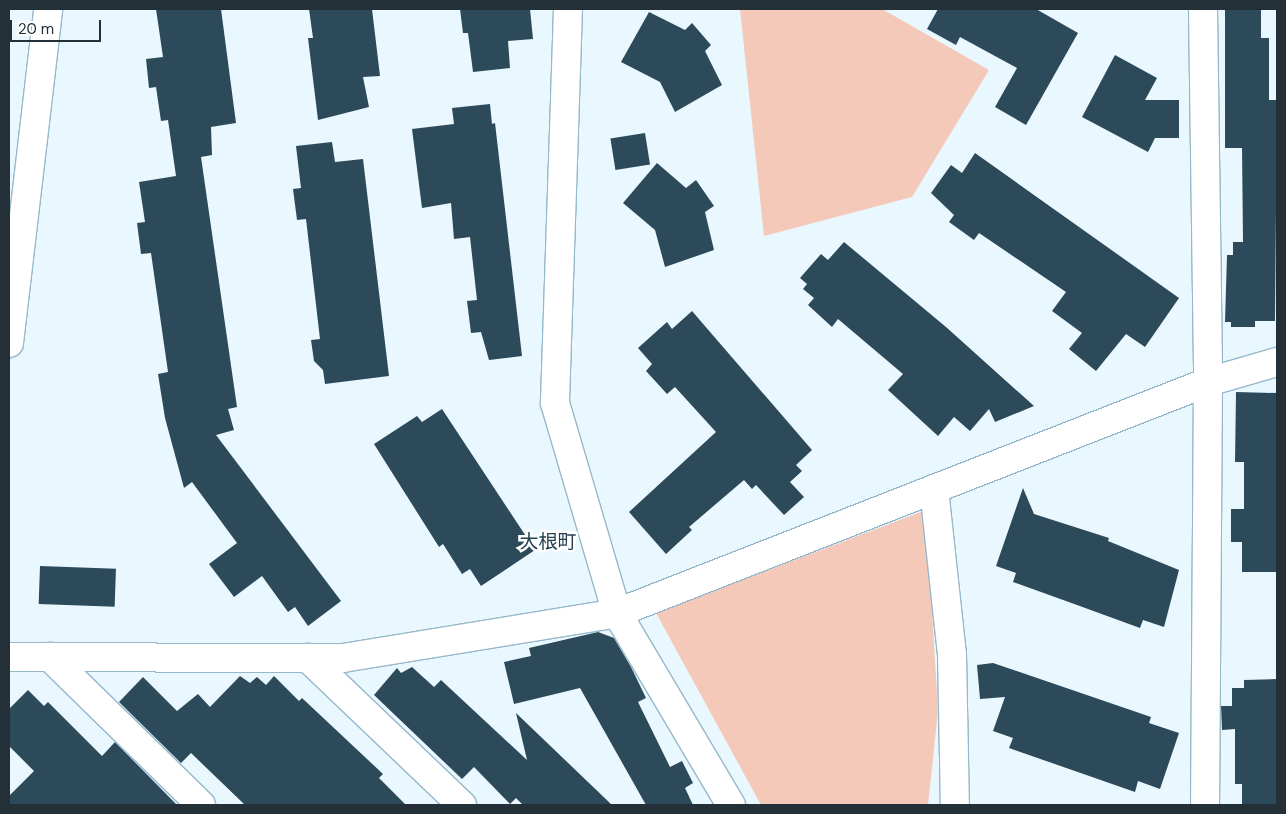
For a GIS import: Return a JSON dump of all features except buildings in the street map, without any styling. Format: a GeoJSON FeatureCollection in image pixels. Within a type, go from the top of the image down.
{"type":"FeatureCollection","features":[{"type":"Feature","properties":{"kind":"street"},"geometry":{"type":"LineString","coordinates":[[9,343],[17,201],[48,9]]}},
{"type":"Feature","properties":{"kind":"street"},"geometry":{"type":"LineString","coordinates":[[568,9],[554,403],[617,612],[731,805]]}},
{"type":"Feature","properties":{"kind":"street"},"geometry":{"type":"LineString","coordinates":[[1203,9],[1208,382],[1205,805]]}},
{"type":"Feature","properties":{"kind":"street"},"geometry":{"type":"LineString","coordinates":[[9,657],[343,658],[617,612],[1208,382],[1277,362]]}},
{"type":"Feature","properties":{"kind":"street"},"geometry":{"type":"LineString","coordinates":[[934,489],[952,654],[955,805]]}},
{"type":"Feature","properties":{"kind":"street"},"geometry":{"type":"LineString","coordinates":[[50,658],[201,805]]}},
{"type":"Feature","properties":{"kind":"street"},"geometry":{"type":"LineString","coordinates":[[308,658],[462,805]]}},
{"type":"Feature","properties":{"kind":"shaded area"},"geometry":{"type":"Polygon","coordinates":[[[740,9],[882,9],[989,70],[912,197],[764,236],[740,9]]]}},
{"type":"Feature","properties":{"kind":"shaded area"},"geometry":{"type":"Polygon","coordinates":[[[926,510],[938,711],[928,805],[761,805],[656,613],[926,510]]]}},
{"type":"Feature","properties":{"kind":"district","name":"大根町"},"geometry":{"type":"Point","coordinates":[548,542]}}]}
